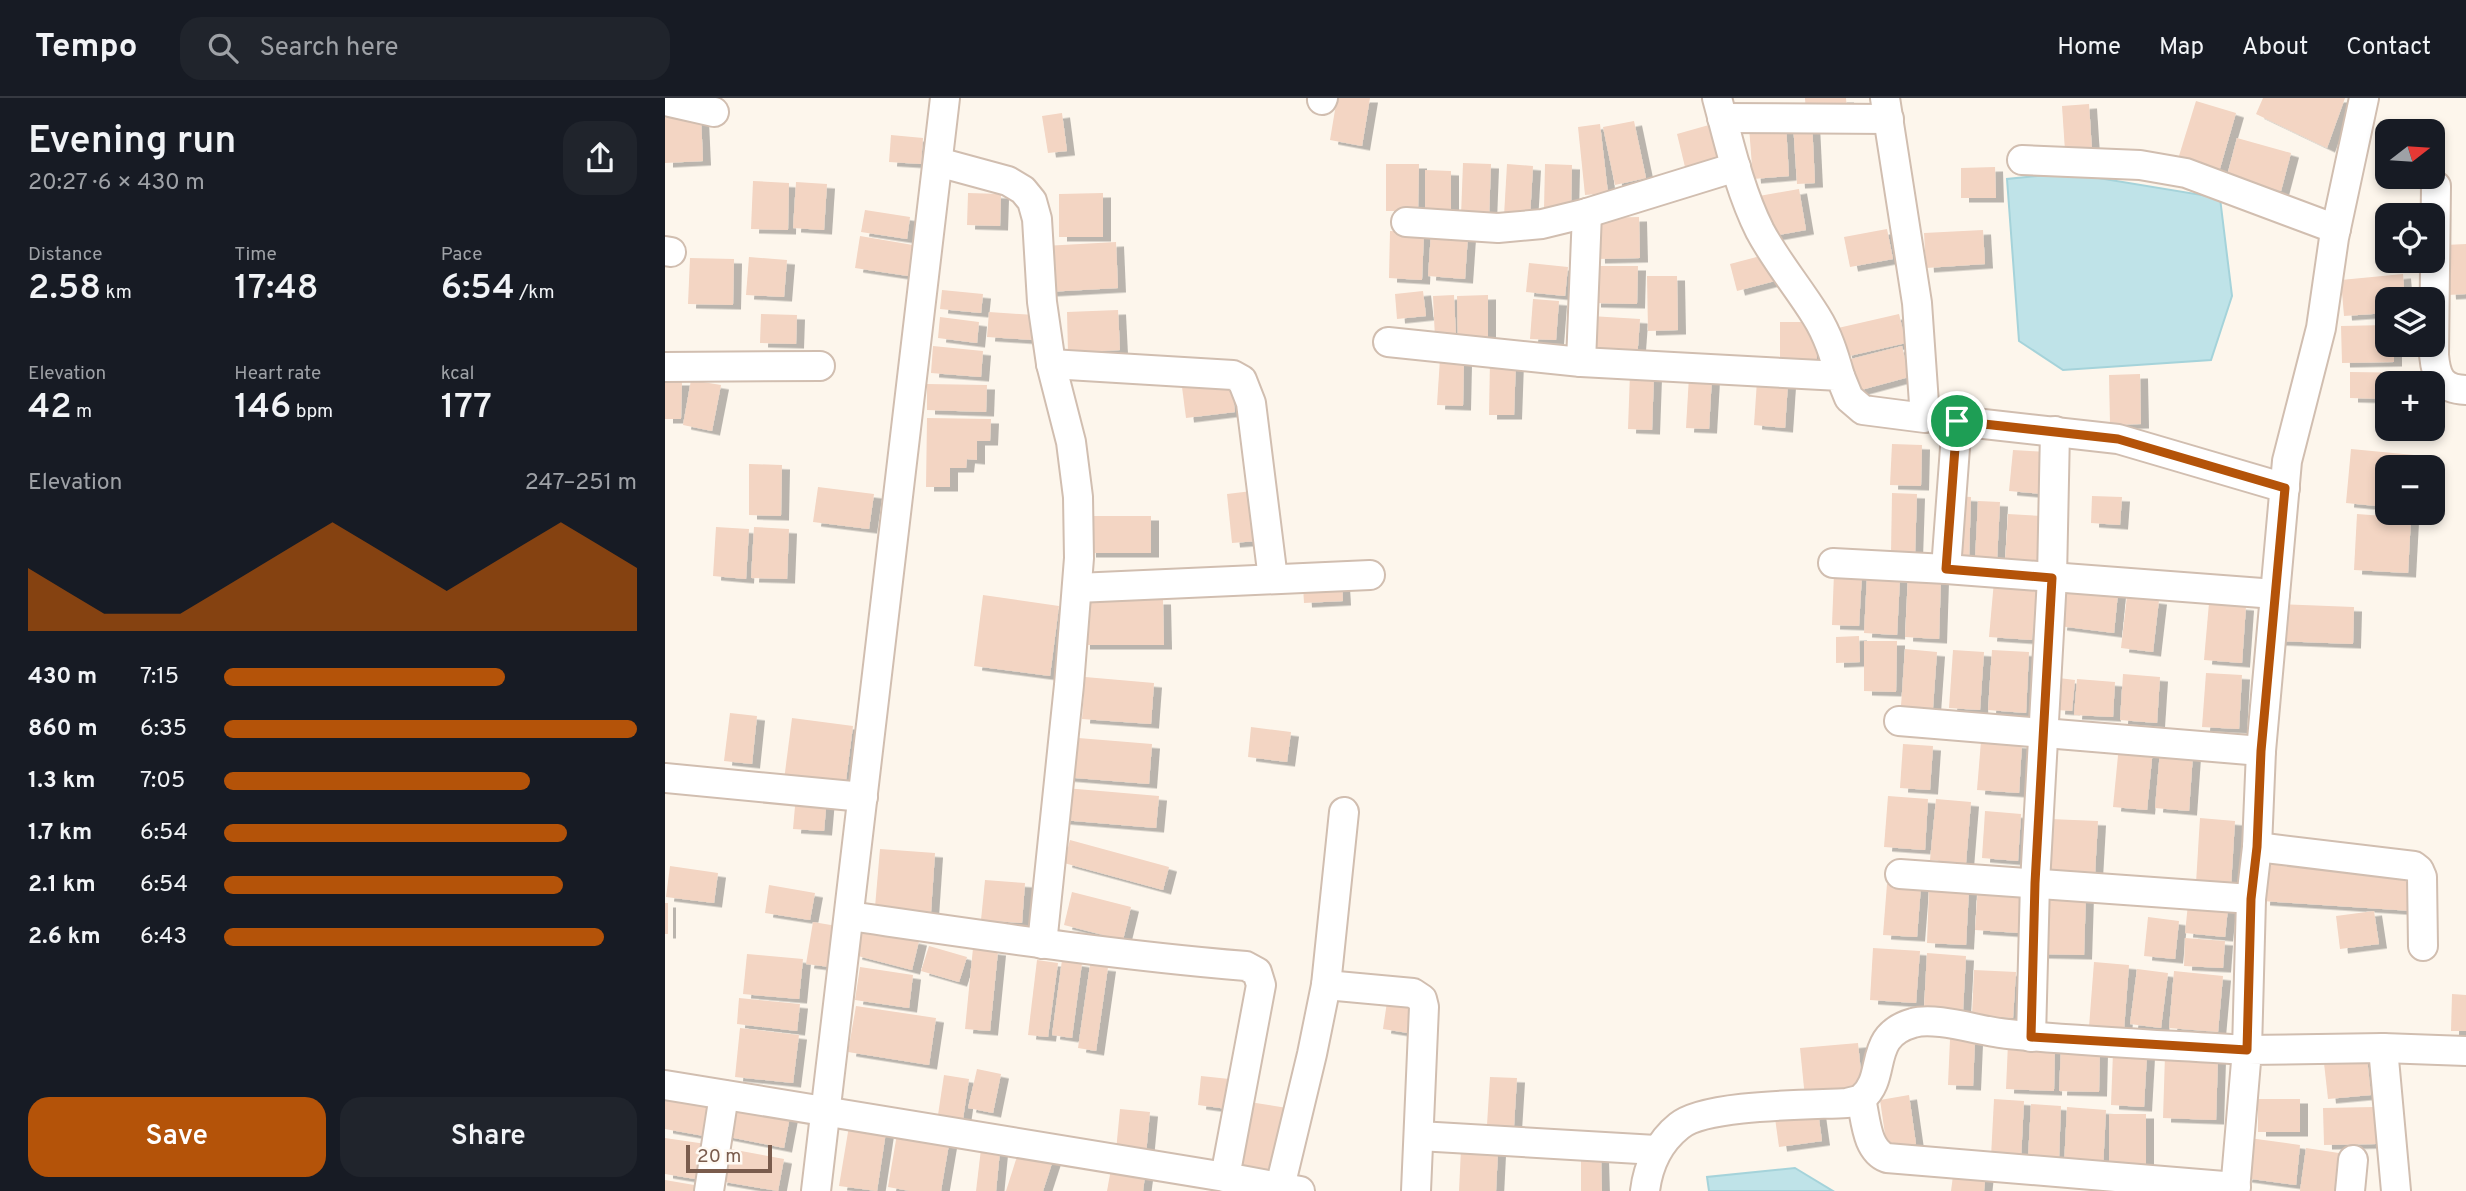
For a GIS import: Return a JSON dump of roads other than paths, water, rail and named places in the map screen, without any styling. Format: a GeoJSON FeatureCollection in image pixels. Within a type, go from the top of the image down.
{"type":"FeatureCollection","features":[{"type":"Feature","properties":{"kind":"street"},"geometry":{"type":"LineString","coordinates":[[816,1191],[945,98]]}},
{"type":"Feature","properties":{"kind":"street"},"geometry":{"type":"LineString","coordinates":[[1861,1099],[1871,1143],[1879,1155],[1887,1158],[2235,1189],[2247,1050],[2251,899],[2257,847],[2261,751],[2287,461],[2321,328],[2336,229],[2364,98]]}},
{"type":"Feature","properties":{"kind":"street"},"geometry":{"type":"LineString","coordinates":[[665,101],[714,112]]}},
{"type":"Feature","properties":{"kind":"street"},"geometry":{"type":"LineString","coordinates":[[1925,418],[1917,303],[1887,108],[1720,108],[1735,167],[1760,230],[1831,344],[1849,398],[1863,410],[1925,418],[2118,439],[2285,488]]}},
{"type":"Feature","properties":{"kind":"street"},"geometry":{"type":"LineString","coordinates":[[2022,160],[2140,164],[2186,173],[2336,229]]}},
{"type":"Feature","properties":{"kind":"street"},"geometry":{"type":"LineString","coordinates":[[938,163],[1008,181],[1023,190],[1032,201],[1037,219],[1042,302],[1051,364],[1071,442],[1078,497],[1079,558],[1042,944]]}},
{"type":"Feature","properties":{"kind":"street"},"geometry":{"type":"LineString","coordinates":[[1406,222],[1498,228],[1542,224],[1587,213],[1735,167]]}},
{"type":"Feature","properties":{"kind":"street"},"geometry":{"type":"LineString","coordinates":[[2436,189],[2436,371],[2442,383],[2454,390],[2466,390]]}},
{"type":"Feature","properties":{"kind":"street"},"geometry":{"type":"LineString","coordinates":[[1581,362],[1587,213]]}},
{"type":"Feature","properties":{"kind":"street"},"geometry":{"type":"LineString","coordinates":[[1388,342],[1581,362],[1840,376]]}},
{"type":"Feature","properties":{"kind":"street"},"geometry":{"type":"LineString","coordinates":[[1051,364],[1233,375],[1242,380],[1251,403],[1273,579]]}},
{"type":"Feature","properties":{"kind":"street"},"geometry":{"type":"LineString","coordinates":[[665,367],[820,366]]}},
{"type":"Feature","properties":{"kind":"street"},"geometry":{"type":"LineString","coordinates":[[1946,569],[1957,421]]}},
{"type":"Feature","properties":{"kind":"street"},"geometry":{"type":"LineString","coordinates":[[2031,1037],[2035,883],[2052,578],[2055,431]]}},
{"type":"Feature","properties":{"kind":"street"},"geometry":{"type":"LineString","coordinates":[[1833,563],[2275,594]]}},
{"type":"Feature","properties":{"kind":"street"},"geometry":{"type":"LineString","coordinates":[[1077,588],[1370,575]]}},
{"type":"Feature","properties":{"kind":"street"},"geometry":{"type":"LineString","coordinates":[[1899,721],[2261,751]]}},
{"type":"Feature","properties":{"kind":"street"},"geometry":{"type":"LineString","coordinates":[[665,778],[863,797]]}},
{"type":"Feature","properties":{"kind":"street"},"geometry":{"type":"LineString","coordinates":[[665,1085],[1290,1189],[1326,985],[1344,812]]}},
{"type":"Feature","properties":{"kind":"street"},"geometry":{"type":"LineString","coordinates":[[2257,847],[2414,866],[2420,870],[2422,877],[2423,946]]}},
{"type":"Feature","properties":{"kind":"street"},"geometry":{"type":"LineString","coordinates":[[1900,874],[2251,899]]}},
{"type":"Feature","properties":{"kind":"street"},"geometry":{"type":"LineString","coordinates":[[849,916],[1042,944],[1246,966],[1257,972],[1261,985],[1225,1177]]}},
{"type":"Feature","properties":{"kind":"street"},"geometry":{"type":"LineString","coordinates":[[1326,985],[1413,993],[1422,999],[1424,1007],[1416,1191]]}},
{"type":"Feature","properties":{"kind":"street"},"geometry":{"type":"LineString","coordinates":[[1645,1191],[1656,1150],[1680,1124],[1719,1111],[1847,1103],[1861,1099],[1870,1088],[1882,1048],[1892,1032],[1914,1023],[1932,1021],[1986,1032],[2031,1037],[2247,1050],[2383,1048],[2466,1051]]}},
{"type":"Feature","properties":{"kind":"street"},"geometry":{"type":"LineString","coordinates":[[2383,1048],[2396,1191]]}},
{"type":"Feature","properties":{"kind":"street"},"geometry":{"type":"LineString","coordinates":[[709,1191],[724,1095]]}},
{"type":"Feature","properties":{"kind":"street"},"geometry":{"type":"LineString","coordinates":[[1419,1136],[1656,1150]]}},
{"type":"Feature","properties":{"kind":"street"},"geometry":{"type":"LineString","coordinates":[[2350,1191],[2353,1160]]}},
{"type":"Feature","properties":{"kind":"water"},"geometry":{"type":"Polygon","coordinates":[[[2068,173],[2220,198],[2232,296],[2211,360],[2063,370],[2019,341],[2007,179],[2068,173]]]}},
{"type":"Feature","properties":{"kind":"water"},"geometry":{"type":"Polygon","coordinates":[[[1795,1168],[1833,1191],[1709,1191],[1707,1177],[1795,1168]]]}}]}
